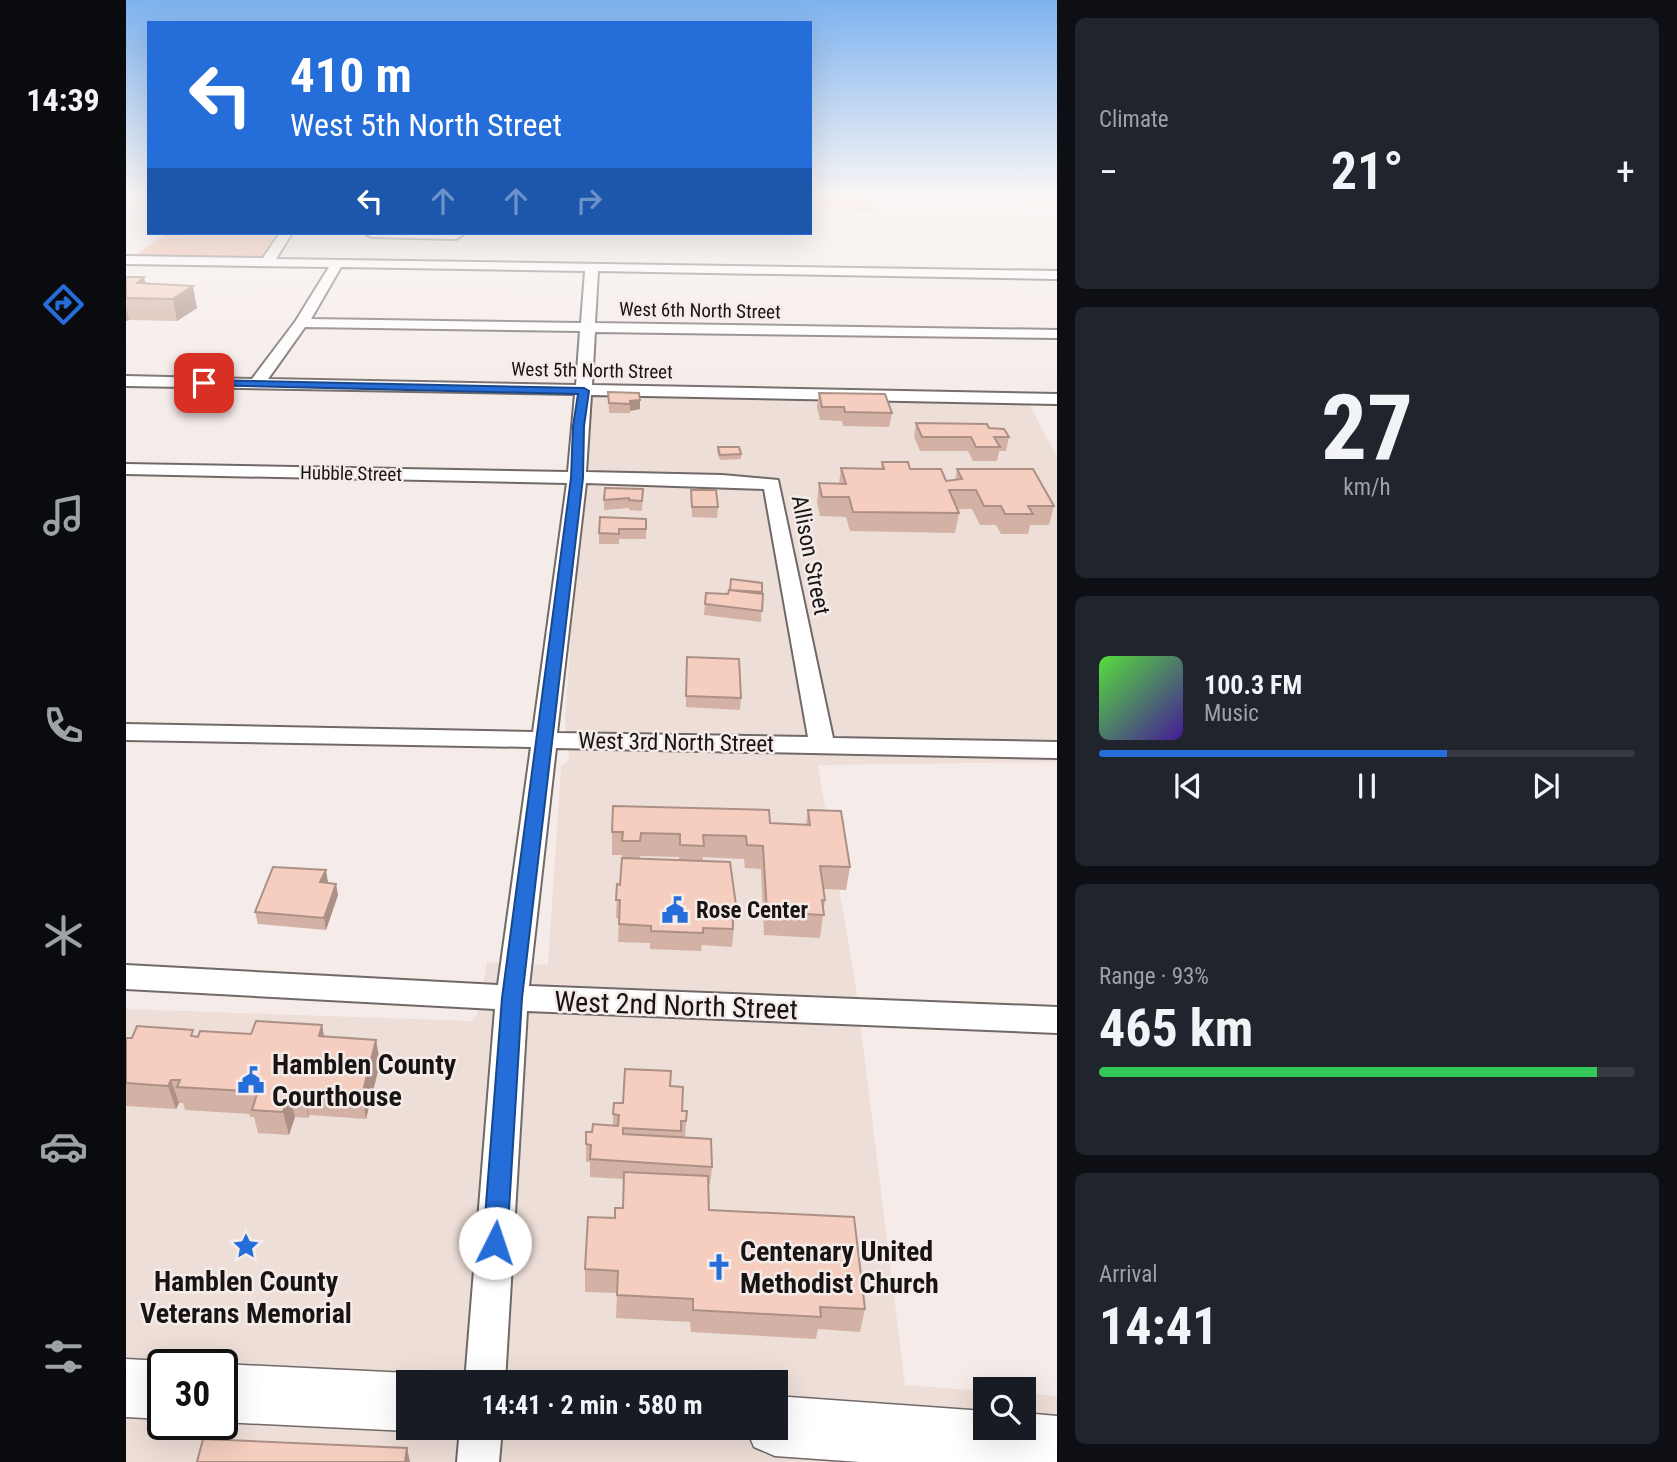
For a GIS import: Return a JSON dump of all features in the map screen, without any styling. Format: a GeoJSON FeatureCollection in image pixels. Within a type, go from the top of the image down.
{"type":"FeatureCollection","features":[{"type":"Feature","properties":{"kind":"main road"},"geometry":{"type":"LineString","coordinates":[[126,1388],[147,1389]]}},
{"type":"Feature","properties":{"kind":"main road"},"geometry":{"type":"LineString","coordinates":[[238,1394],[396,1401]]}},
{"type":"Feature","properties":{"kind":"main road"},"geometry":{"type":"LineString","coordinates":[[788,1427],[1057,1446]]}},
{"type":"Feature","properties":{"kind":"street"},"geometry":{"type":"LineString","coordinates":[[204,262],[1057,275]]}},
{"type":"Feature","properties":{"kind":"street"},"geometry":{"type":"LineString","coordinates":[[256,384],[300,323],[337,264]]}},
{"type":"Feature","properties":{"kind":"street"},"geometry":{"type":"LineString","coordinates":[[486,1370],[512,998],[577,478],[592,267]]}},
{"type":"Feature","properties":{"kind":"street","name":"West 6th North Street"},"geometry":{"type":"LineString","coordinates":[[300,323],[1057,334]]}},
{"type":"Feature","properties":{"kind":"street","name":"West 5th North Street"},"geometry":{"type":"LineString","coordinates":[[126,381],[1057,399]]}},
{"type":"Feature","properties":{"kind":"street"},"geometry":{"type":"LineString","coordinates":[[126,391],[448,396],[466,387]]}},
{"type":"Feature","properties":{"kind":"street","name":"Hubble Street"},"geometry":{"type":"LineString","coordinates":[[126,469],[577,478]]}},
{"type":"Feature","properties":{"kind":"street","name":"Allison Street"},"geometry":{"type":"LineString","coordinates":[[577,478],[772,484],[822,745]]}},
{"type":"Feature","properties":{"kind":"street","name":"West 3rd North Street"},"geometry":{"type":"LineString","coordinates":[[126,732],[1057,750]]}},
{"type":"Feature","properties":{"kind":"street","name":"West 2nd North Street"},"geometry":{"type":"LineString","coordinates":[[126,977],[512,998],[1057,1020]]}},
{"type":"Feature","properties":{"kind":"street"},"geometry":{"type":"LineString","coordinates":[[478,1462],[480,1440]]}},
{"type":"Feature","properties":{"kind":"shaded area"},"geometry":{"type":"Polygon","coordinates":[[[602,395],[1028,402],[1057,457],[1057,762],[818,765],[856,988],[905,1385],[973,1390],[973,1440],[1036,1440],[1036,1394],[1057,1396],[1057,1462],[126,1462],[126,1009],[471,1021],[477,1015],[487,962],[548,965],[561,766],[569,760],[565,720],[583,459],[591,399],[602,395]]]}},
{"type":"Feature","properties":{"kind":"building"},"geometry":{"type":"Polygon","coordinates":[[[126,277],[144,277],[137,283],[193,286],[173,299],[126,298],[126,277]]]}},
{"type":"Feature","properties":{"kind":"building"},"geometry":{"type":"Polygon","coordinates":[[[608,392],[639,393],[640,400],[630,401],[630,404],[609,403],[608,392]]]}},
{"type":"Feature","properties":{"kind":"building"},"geometry":{"type":"Polygon","coordinates":[[[819,393],[885,394],[892,413],[845,412],[844,407],[822,407],[819,393]]]}},
{"type":"Feature","properties":{"kind":"building"},"geometry":{"type":"Polygon","coordinates":[[[916,423],[987,424],[989,428],[1004,429],[1009,437],[994,437],[1000,447],[976,447],[971,437],[922,437],[916,423]]]}},
{"type":"Feature","properties":{"kind":"building"},"geometry":{"type":"Polygon","coordinates":[[[718,447],[739,447],[741,454],[720,455],[718,447]]]}},
{"type":"Feature","properties":{"kind":"building"},"geometry":{"type":"Polygon","coordinates":[[[882,462],[908,462],[910,469],[941,469],[946,481],[962,479],[957,469],[1033,469],[1054,506],[1028,506],[1033,514],[1005,514],[1001,506],[984,506],[976,490],[949,490],[959,513],[853,512],[849,497],[822,497],[819,483],[846,484],[841,468],[884,469],[882,462]]]}},
{"type":"Feature","properties":{"kind":"building"},"geometry":{"type":"Polygon","coordinates":[[[605,488],[643,489],[642,501],[629,498],[604,500],[605,488]]]}},
{"type":"Feature","properties":{"kind":"building"},"geometry":{"type":"Polygon","coordinates":[[[691,490],[716,490],[718,507],[692,507],[691,490]]]}},
{"type":"Feature","properties":{"kind":"building"},"geometry":{"type":"Polygon","coordinates":[[[600,517],[646,519],[646,529],[619,529],[619,534],[599,533],[600,517]]]}},
{"type":"Feature","properties":{"kind":"building"},"geometry":{"type":"Polygon","coordinates":[[[731,579],[762,583],[762,592],[730,590],[731,579]]]}},
{"type":"Feature","properties":{"kind":"building"},"geometry":{"type":"Polygon","coordinates":[[[729,590],[763,594],[762,611],[705,604],[706,593],[728,594],[729,590]]]}},
{"type":"Feature","properties":{"kind":"building"},"geometry":{"type":"Polygon","coordinates":[[[687,657],[739,659],[741,698],[686,696],[687,657]]]}},
{"type":"Feature","properties":{"kind":"building"},"geometry":{"type":"Polygon","coordinates":[[[613,806],[769,810],[770,823],[810,825],[808,810],[841,811],[850,867],[820,866],[825,900],[822,900],[824,915],[767,912],[763,846],[747,845],[746,836],[703,835],[704,846],[680,845],[680,834],[641,833],[640,841],[622,841],[623,832],[612,832],[613,806]]]}},
{"type":"Feature","properties":{"kind":"building","name":"Rose Center"},"geometry":{"type":"Polygon","coordinates":[[[622,858],[730,862],[736,905],[732,905],[733,929],[703,928],[703,933],[651,931],[651,926],[619,924],[620,900],[616,900],[622,858]]]}},
{"type":"Feature","properties":{"kind":"building"},"geometry":{"type":"Polygon","coordinates":[[[273,867],[326,870],[320,882],[336,884],[324,918],[255,912],[273,867]]]}},
{"type":"Feature","properties":{"kind":"building","name":"Hamblen County Courthouse"},"geometry":{"type":"Polygon","coordinates":[[[256,1021],[322,1025],[319,1036],[376,1040],[362,1095],[304,1092],[303,1095],[289,1094],[283,1112],[252,1110],[257,1094],[244,1094],[245,1091],[177,1087],[180,1080],[171,1080],[168,1086],[126,1083],[126,1038],[132,1038],[137,1026],[193,1030],[191,1036],[198,1037],[200,1031],[251,1034],[256,1021]]]}},
{"type":"Feature","properties":{"kind":"building"},"geometry":{"type":"Polygon","coordinates":[[[625,1069],[671,1071],[670,1086],[683,1087],[682,1111],[687,1111],[686,1121],[681,1121],[681,1131],[623,1128],[623,1134],[711,1139],[712,1167],[590,1159],[591,1145],[586,1144],[586,1132],[592,1132],[593,1124],[618,1126],[619,1115],[613,1114],[614,1103],[623,1103],[625,1069]]]}},
{"type":"Feature","properties":{"kind":"building","name":"Centenary United Methodist Church"},"geometry":{"type":"Polygon","coordinates":[[[624,1172],[708,1176],[709,1210],[854,1217],[865,1309],[820,1307],[821,1317],[693,1310],[693,1299],[617,1295],[618,1271],[585,1269],[588,1217],[615,1218],[615,1208],[623,1208],[624,1172]]]}},
{"type":"Feature","properties":{"kind":"building"},"geometry":{"type":"Polygon","coordinates":[[[203,1440],[407,1448],[405,1462],[197,1462],[203,1440]]]}},
{"type":"Feature","properties":{"kind":"place","name":"Rose Center"},"geometry":{"type":"Point","coordinates":[675,910]}},
{"type":"Feature","properties":{"kind":"place","name":"Hamblen County Courthouse"},"geometry":{"type":"Point","coordinates":[251,1080]}},
{"type":"Feature","properties":{"kind":"place","name":"Hamblen County Veterans Memorial"},"geometry":{"type":"Point","coordinates":[246,1246]}},
{"type":"Feature","properties":{"kind":"place","name":"Centenary United Methodist Church"},"geometry":{"type":"Point","coordinates":[719,1267]}},
{"type":"Feature","properties":{"kind":"route"},"geometry":{"type":"LineString","coordinates":[[204,383],[584,391],[579,426],[577,478],[512,998],[495,1243]]}}]}
